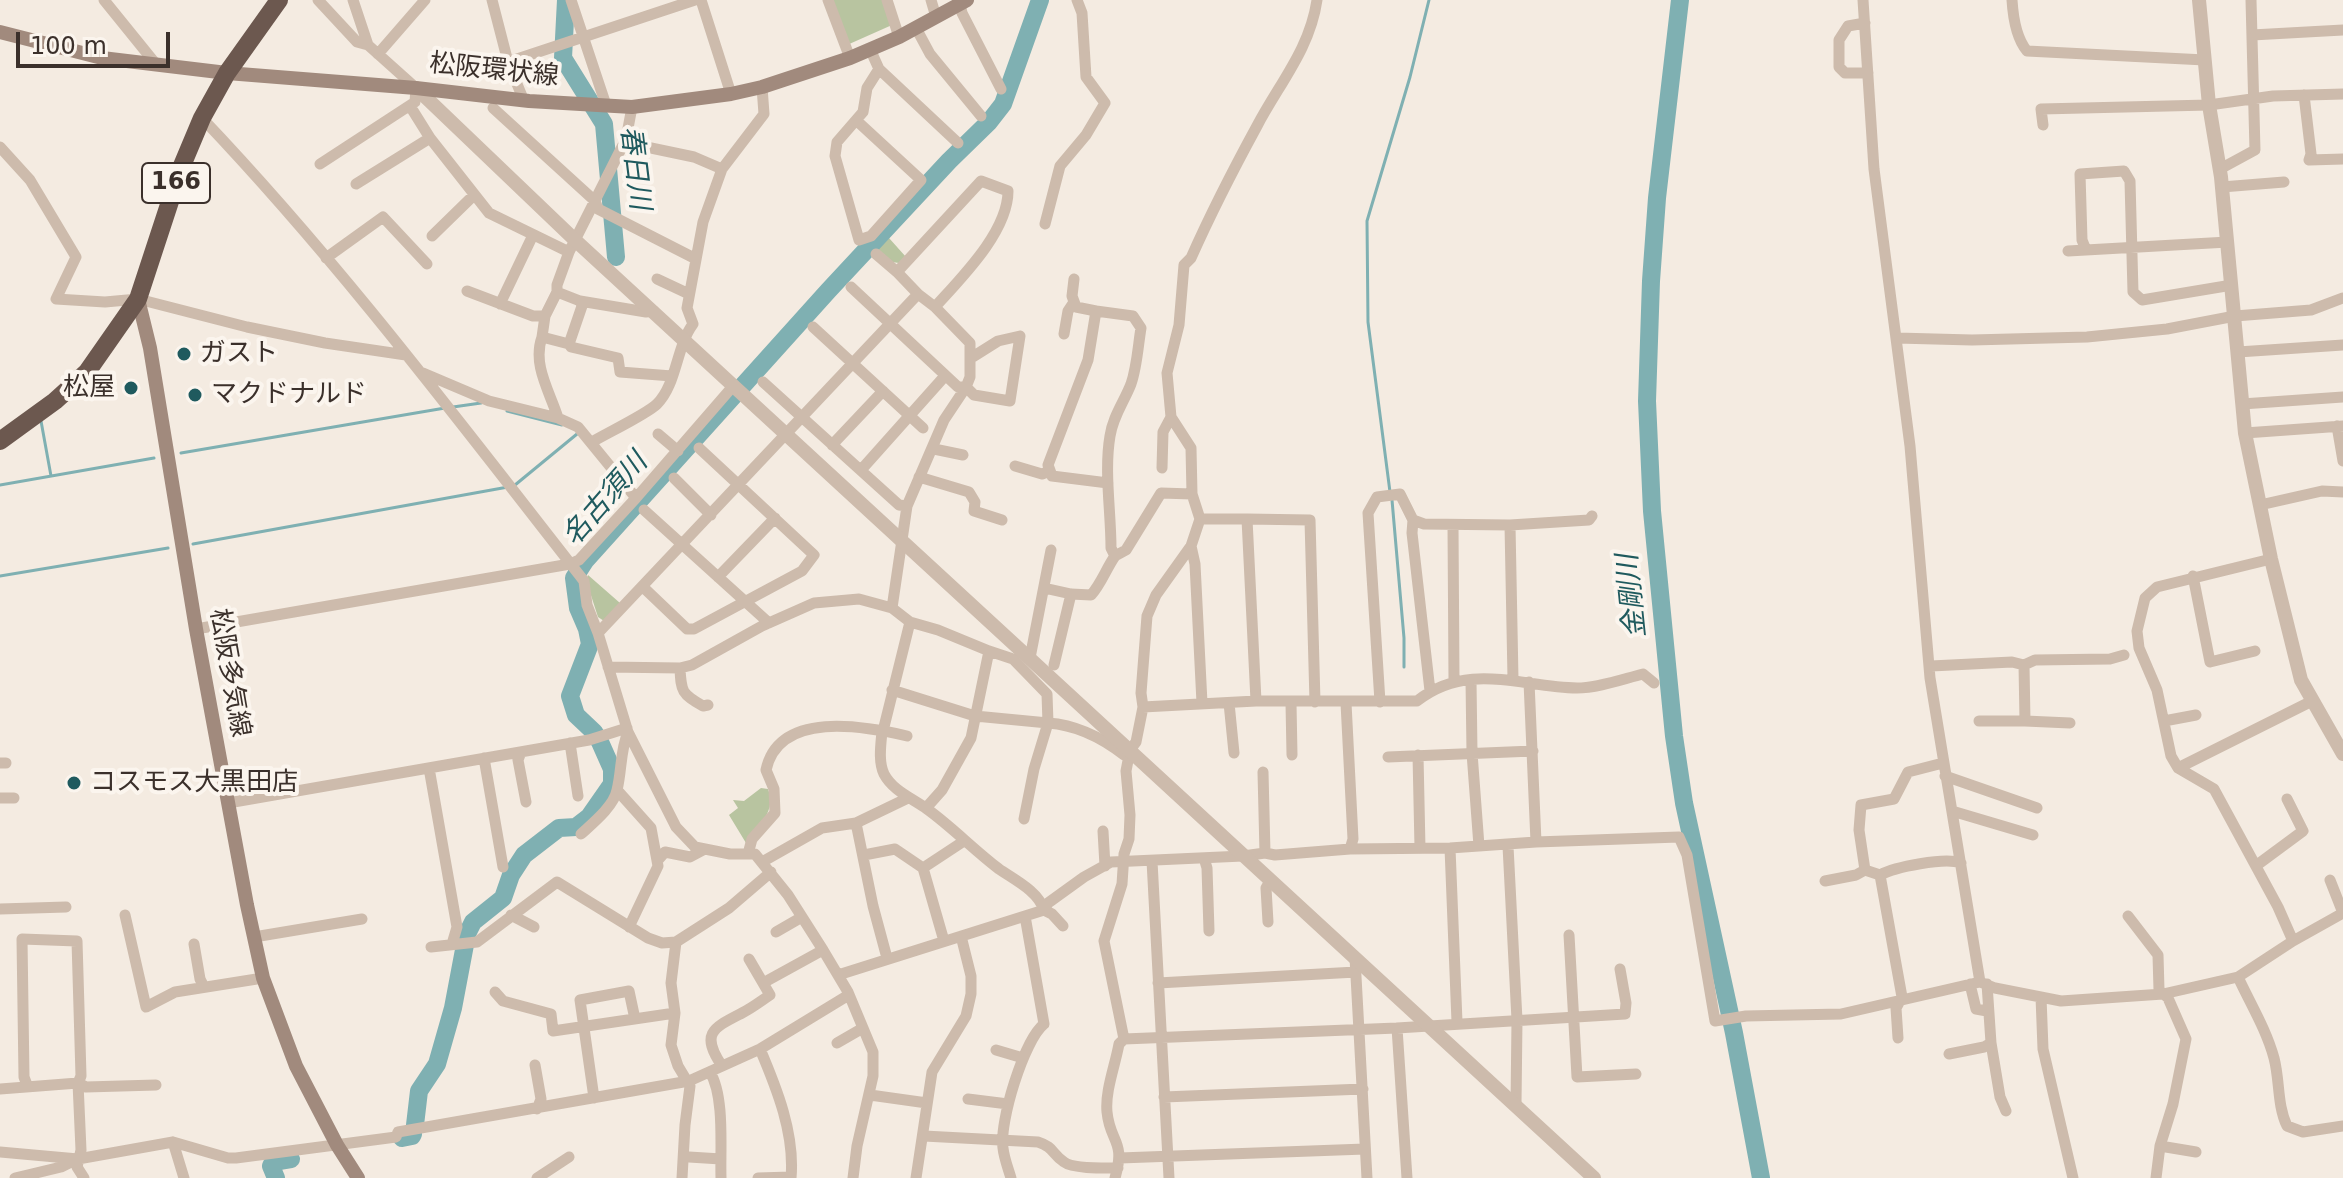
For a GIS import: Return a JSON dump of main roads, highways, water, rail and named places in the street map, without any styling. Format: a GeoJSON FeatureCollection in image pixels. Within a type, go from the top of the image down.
{"type":"FeatureCollection","features":[{"type":"Feature","properties":{"kind":"highway","name":"166"},"geometry":{"type":"LineString","coordinates":[[0,441],[55,401],[87,372],[138,299],[181,168],[202,118],[227,73],[279,0]]}},
{"type":"Feature","properties":{"kind":"main road","name":"松阪環状線"},"geometry":{"type":"LineString","coordinates":[[0,32],[102,58],[227,73],[416,88],[524,101],[632,107],[762,87],[850,58],[899,37],[964,2]]}},
{"type":"Feature","properties":{"kind":"main road","name":"松阪多気線"},"geometry":{"type":"LineString","coordinates":[[138,299],[150,348],[196,629],[263,978],[296,1066],[358,1178]]}},
{"type":"Feature","properties":{"kind":"waterway","name":"春日川"},"geometry":{"type":"LineString","coordinates":[[566,0],[563,58],[604,124],[616,257]]}},
{"type":"Feature","properties":{"kind":"waterway","name":"名古須川"},"geometry":{"type":"LineString","coordinates":[[415,1125],[419,1091],[437,1064],[453,1008],[467,934],[473,922],[503,898],[511,875],[524,855],[559,828],[576,827],[589,817],[612,784],[612,769],[600,742],[576,715],[570,696],[590,644],[578,608],[574,578],[585,561],[828,291],[989,122],[1003,104],[1040,0]]}},
{"type":"Feature","properties":{"kind":"waterway"},"geometry":{"type":"LineString","coordinates":[[1390,492],[1368,322],[1367,221],[1410,77],[1429,0]]}},
{"type":"Feature","properties":{"kind":"waterway","name":"金剛川"},"geometry":{"type":"LineString","coordinates":[[1680,0],[1657,198],[1651,281],[1647,401],[1652,511],[1674,736],[1684,803],[1734,1033],[1761,1178]]}},
{"type":"Feature","properties":{"kind":"waterway"},"geometry":{"type":"LineString","coordinates":[[453,407],[481,403]]}},
{"type":"Feature","properties":{"kind":"waterway"},"geometry":{"type":"LineString","coordinates":[[181,453],[445,408]]}},
{"type":"Feature","properties":{"kind":"waterway"},"geometry":{"type":"LineString","coordinates":[[507,411],[562,425]]}},
{"type":"Feature","properties":{"kind":"waterway"},"geometry":{"type":"LineString","coordinates":[[41,421],[51,476]]}},
{"type":"Feature","properties":{"kind":"waterway"},"geometry":{"type":"LineString","coordinates":[[515,485],[577,434]]}},
{"type":"Feature","properties":{"kind":"waterway"},"geometry":{"type":"LineString","coordinates":[[0,485],[154,458]]}},
{"type":"Feature","properties":{"kind":"waterway"},"geometry":{"type":"LineString","coordinates":[[193,544],[508,487]]}},
{"type":"Feature","properties":{"kind":"waterway"},"geometry":{"type":"LineString","coordinates":[[1392,500],[1404,667]]}},
{"type":"Feature","properties":{"kind":"waterway"},"geometry":{"type":"LineString","coordinates":[[0,576],[168,548]]}},
{"type":"Feature","properties":{"kind":"waterway","name":"名古須川"},"geometry":{"type":"LineString","coordinates":[[402,1138],[413,1134]]}},
{"type":"Feature","properties":{"kind":"waterway","name":"名古須川"},"geometry":{"type":"LineString","coordinates":[[276,1178],[271,1166],[273,1162],[291,1159]]}},
{"type":"Feature","properties":{"kind":"place","name":"ガスト"},"geometry":{"type":"Point","coordinates":[184,354]}},
{"type":"Feature","properties":{"kind":"place","name":"松屋"},"geometry":{"type":"Point","coordinates":[131,388]}},
{"type":"Feature","properties":{"kind":"place","name":"マクドナルド"},"geometry":{"type":"Point","coordinates":[195,395]}},
{"type":"Feature","properties":{"kind":"place","name":"コスモス大黒田店"},"geometry":{"type":"Point","coordinates":[74,783]}}]}
